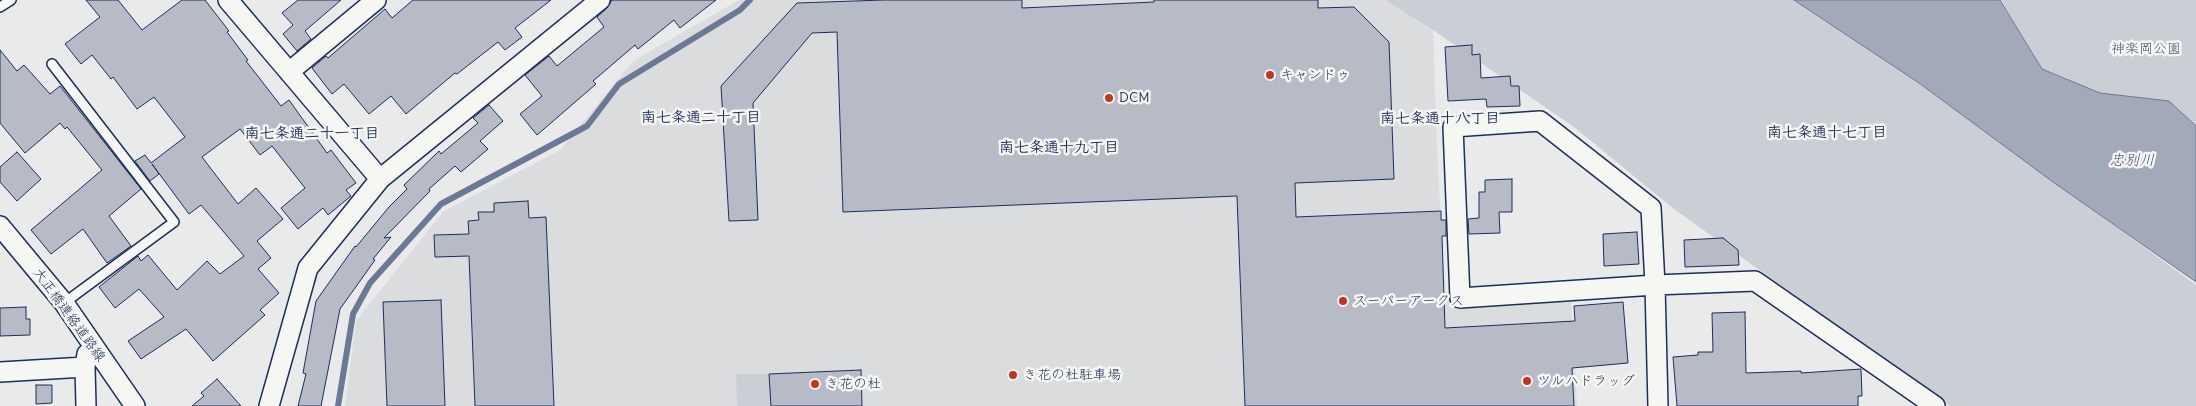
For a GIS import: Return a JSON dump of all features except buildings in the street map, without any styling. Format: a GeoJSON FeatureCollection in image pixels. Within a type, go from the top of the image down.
{"type":"FeatureCollection","features":[{"type":"Feature","properties":{"kind":"street"},"geometry":{"type":"LineString","coordinates":[[228,0],[380,179]]}},
{"type":"Feature","properties":{"kind":"street"},"geometry":{"type":"LineString","coordinates":[[289,72],[376,0]]}},
{"type":"Feature","properties":{"kind":"street"},"geometry":{"type":"LineString","coordinates":[[269,406],[308,268],[380,179],[600,0]]}},
{"type":"Feature","properties":{"kind":"street"},"geometry":{"type":"LineString","coordinates":[[1658,406],[1655,285],[1651,208],[1540,121],[1454,127],[1460,298],[1655,285],[1755,281],[1934,406]]}},
{"type":"Feature","properties":{"kind":"street","name":"大正橋連絡道路線"},"geometry":{"type":"LineString","coordinates":[[0,226],[64,303],[135,406]]}},
{"type":"Feature","properties":{"kind":"street"},"geometry":{"type":"LineString","coordinates":[[86,406],[85,367],[89,340]]}},
{"type":"Feature","properties":{"kind":"street"},"geometry":{"type":"LineString","coordinates":[[0,372],[85,367]]}},
{"type":"Feature","properties":{"kind":"lane"},"geometry":{"type":"LineString","coordinates":[[0,7],[11,0]]}},
{"type":"Feature","properties":{"kind":"lane"},"geometry":{"type":"LineString","coordinates":[[52,64],[174,222],[64,303]]}},
{"type":"Feature","properties":{"kind":"shaded area"},"geometry":{"type":"Polygon","coordinates":[[[739,0],[1385,0],[1433,30],[1445,293],[1570,282],[1577,406],[345,406],[356,321],[443,212],[560,150],[633,61],[739,0]]]}},
{"type":"Feature","properties":{"kind":"green space"},"geometry":{"type":"Polygon","coordinates":[[[1385,0],[1795,0],[1919,83],[2196,285],[2196,406],[1950,406],[1674,209],[1574,127],[1433,30],[1385,0]]]}},
{"type":"Feature","properties":{"kind":"green space","name":"神楽岡公園"},"geometry":{"type":"Polygon","coordinates":[[[2001,0],[2196,0],[2196,126],[2169,101],[2100,93],[2042,69],[2001,0]]]}},
{"type":"Feature","properties":{"kind":"green space"},"geometry":{"type":"Polygon","coordinates":[[[736,374],[769,374],[771,406],[737,406],[736,374]]]}},
{"type":"Feature","properties":{"kind":"water","name":"忠別川"},"geometry":{"type":"Polygon","coordinates":[[[1794,0],[2000,0],[2042,69],[2100,93],[2169,101],[2196,126],[2196,282],[2053,182],[1919,83],[1794,0]]]}},
{"type":"Feature","properties":{"kind":"waterway"},"geometry":{"type":"LineString","coordinates":[[338,406],[353,314],[370,283],[441,204],[587,126],[619,84],[740,10],[750,0]]}},
{"type":"Feature","properties":{"kind":"place","name":"キャンドゥ"},"geometry":{"type":"Point","coordinates":[1270,75]}},
{"type":"Feature","properties":{"kind":"place","name":"DCM"},"geometry":{"type":"Point","coordinates":[1109,98]}},
{"type":"Feature","properties":{"kind":"place","name":"スーパーアークス"},"geometry":{"type":"Point","coordinates":[1343,301]}},
{"type":"Feature","properties":{"kind":"place","name":"き花の杜駐車場"},"geometry":{"type":"Point","coordinates":[1013,375]}},
{"type":"Feature","properties":{"kind":"place","name":"ツルハドラッグ"},"geometry":{"type":"Point","coordinates":[1527,381]}},
{"type":"Feature","properties":{"kind":"place","name":"き花の杜"},"geometry":{"type":"Point","coordinates":[815,384]}},
{"type":"Feature","properties":{"kind":"district","name":"南七条通二十丁目"},"geometry":{"type":"Point","coordinates":[701,118]}},
{"type":"Feature","properties":{"kind":"district","name":"南七条通十八丁目"},"geometry":{"type":"Point","coordinates":[1440,119]}},
{"type":"Feature","properties":{"kind":"district","name":"南七条通十七丁目"},"geometry":{"type":"Point","coordinates":[1827,133]}},
{"type":"Feature","properties":{"kind":"district","name":"南七条通二十一丁目"},"geometry":{"type":"Point","coordinates":[312,134]}},
{"type":"Feature","properties":{"kind":"district","name":"南七条通十九丁目"},"geometry":{"type":"Point","coordinates":[1059,148]}}]}
